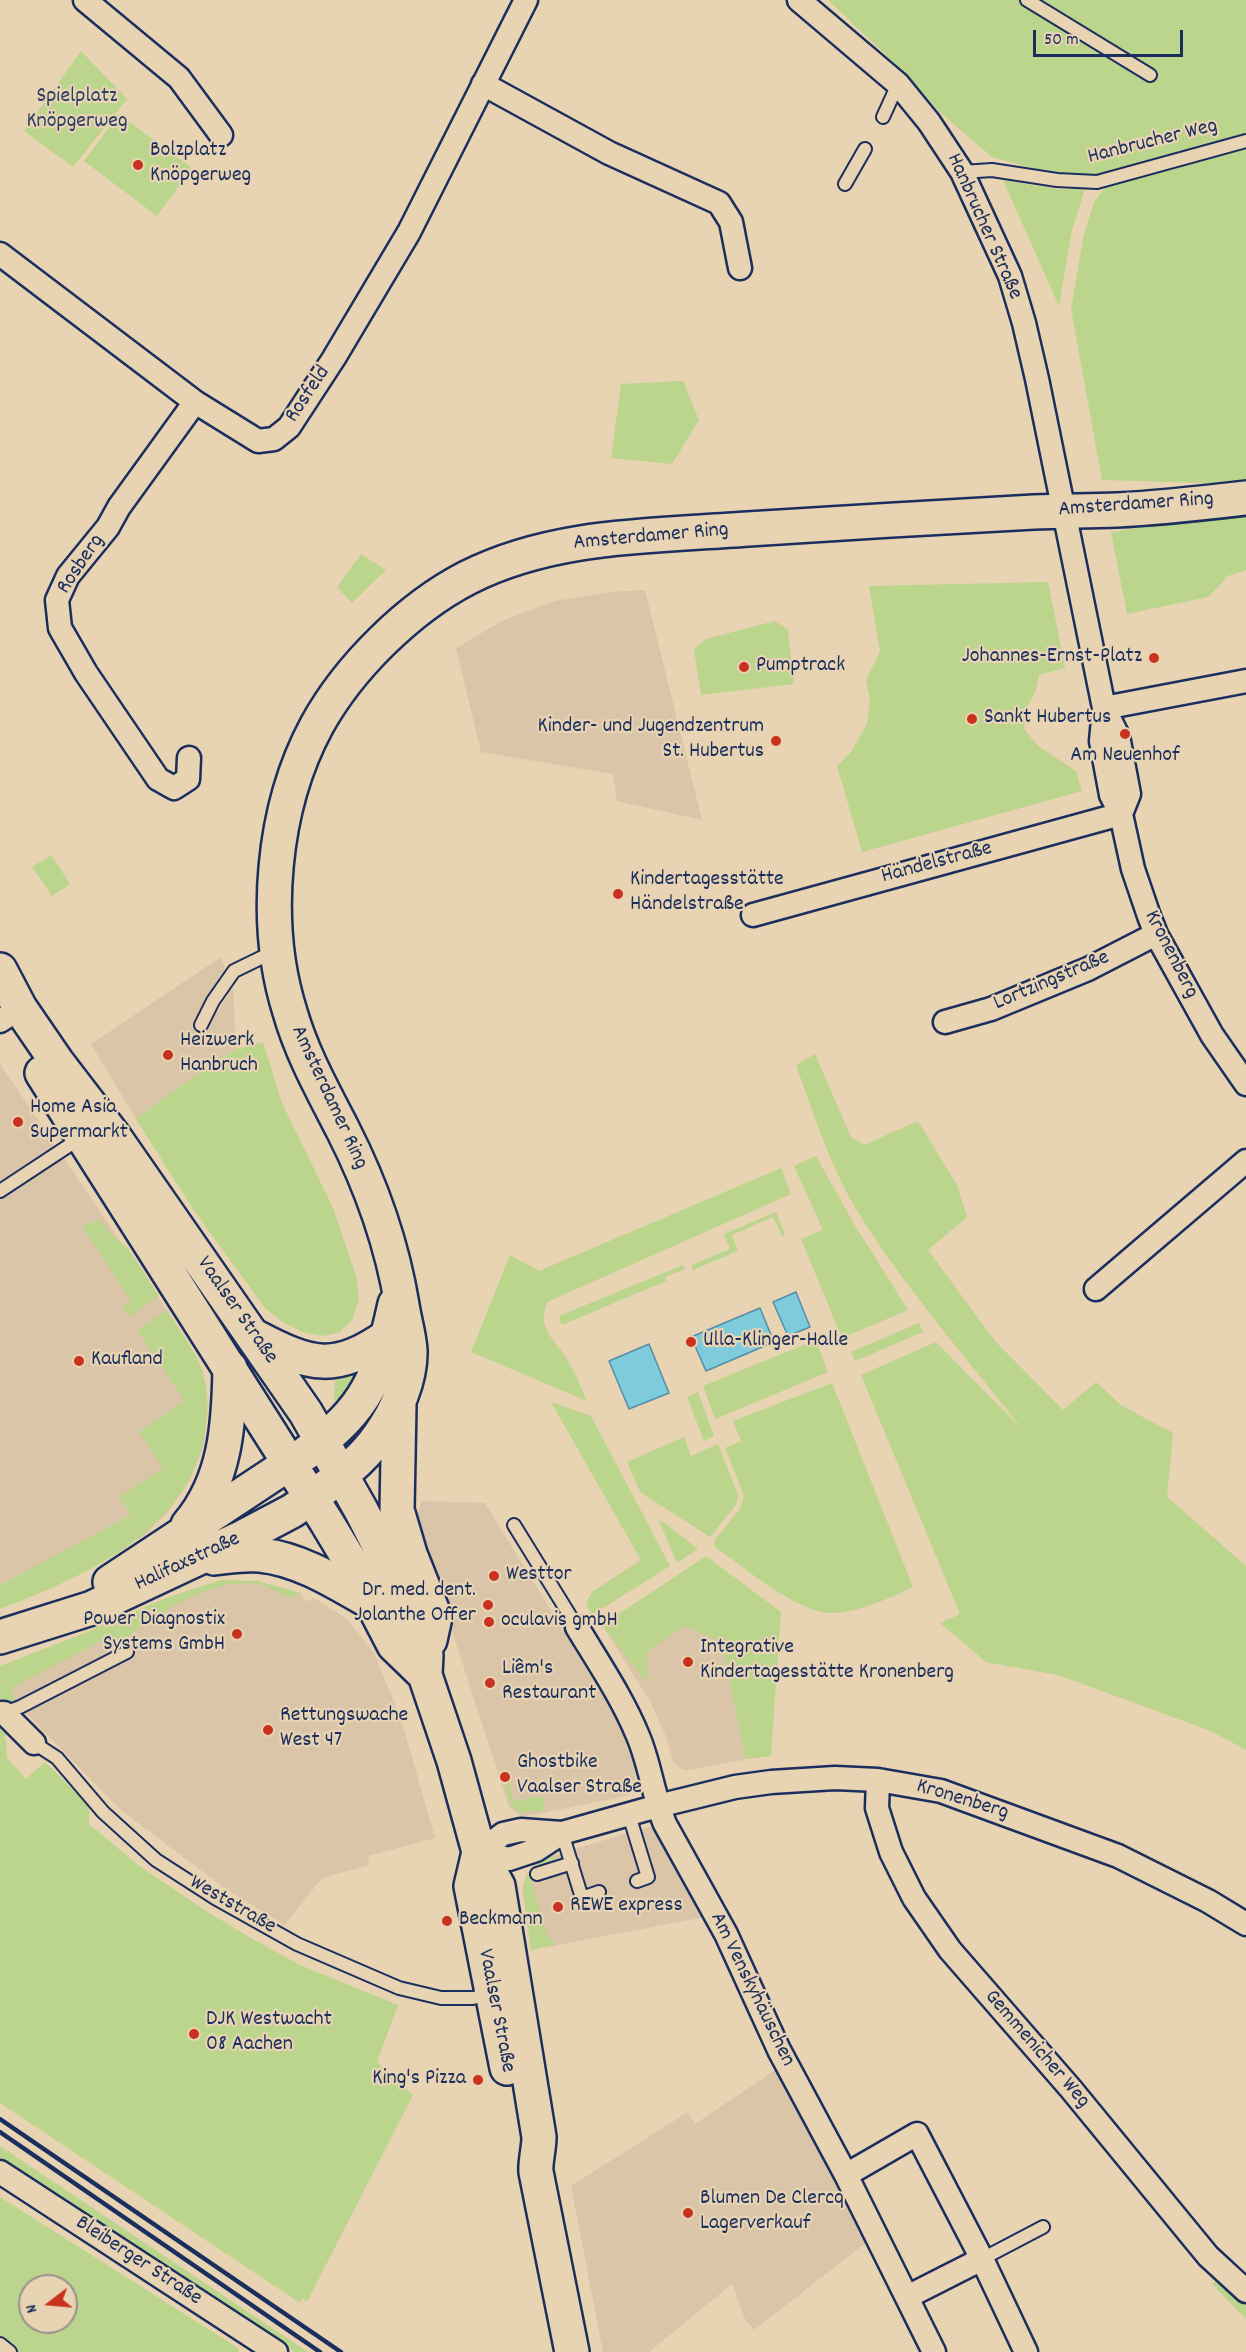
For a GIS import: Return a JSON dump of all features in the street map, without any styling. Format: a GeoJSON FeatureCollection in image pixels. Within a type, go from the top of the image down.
{"type":"FeatureCollection","features":[{"type":"Feature","properties":{"kind":"main road","name":"Amsterdamer Ring"},"geometry":{"type":"LineString","coordinates":[[327,1486],[377,1440],[399,1400],[410,1353],[399,1285],[377,1206],[345,1134],[305,1057],[288,1009],[276,951],[273,900],[281,830],[295,779],[312,735],[328,705],[369,656],[415,612],[468,578],[528,554],[594,540],[870,521],[1180,506],[1246,498]]}},
{"type":"Feature","properties":{"kind":"main road","name":"Vaalser Straße"},"geometry":{"type":"LineString","coordinates":[[0,970],[7,1012],[97,1136],[254,1336],[306,1452],[327,1486],[387,1561],[451,1750],[480,1852],[498,1886],[504,1992],[539,2137],[540,2155],[536,2166],[572,2352]]}},
{"type":"Feature","properties":{"kind":"main road","name":"Vaalser Straße"},"geometry":{"type":"LineString","coordinates":[[97,1136],[230,1368],[306,1452]]}},
{"type":"Feature","properties":{"kind":"main road","name":"Amsterdamer Ring"},"geometry":{"type":"LineString","coordinates":[[306,1452],[343,1424],[361,1400],[378,1370],[389,1335],[399,1285]]}},
{"type":"Feature","properties":{"kind":"main road"},"geometry":{"type":"LineString","coordinates":[[254,1336],[300,1359],[328,1362],[355,1356],[389,1335]]}},
{"type":"Feature","properties":{"kind":"main road"},"geometry":{"type":"LineString","coordinates":[[230,1368],[228,1416],[222,1460],[187,1548],[283,1559],[325,1577],[374,1604]]}},
{"type":"Feature","properties":{"kind":"main road"},"geometry":{"type":"LineString","coordinates":[[399,1400],[397,1510],[410,1554],[435,1617],[420,1664]]}},
{"type":"Feature","properties":{"kind":"main road","name":"Halifaxstraße"},"geometry":{"type":"LineString","coordinates":[[0,1637],[92,1608],[187,1548],[306,1452]]}},
{"type":"Feature","properties":{"kind":"main road","name":"Vaalser Straße"},"geometry":{"type":"LineString","coordinates":[[327,1486],[374,1604],[394,1645],[420,1664]]}},
{"type":"Feature","properties":{"kind":"main road","name":"Halifaxstraße"},"geometry":{"type":"LineString","coordinates":[[187,1548],[281,1518],[327,1486]]}},
{"type":"Feature","properties":{"kind":"street"},"geometry":{"type":"LineString","coordinates":[[85,0],[179,78],[221,135]]}},
{"type":"Feature","properties":{"kind":"street","name":"Rosfeld"},"geometry":{"type":"LineString","coordinates":[[0,254],[195,402],[258,441],[274,439],[289,427],[400,249],[526,0]]}},
{"type":"Feature","properties":{"kind":"street","name":"Hanbrucher Straße"},"geometry":{"type":"LineString","coordinates":[[799,0],[898,84],[929,122],[963,172],[1010,276],[1024,323],[1064,511]]}},
{"type":"Feature","properties":{"kind":"street"},"geometry":{"type":"LineString","coordinates":[[483,84],[598,147],[719,203],[730,222],[740,268]]}},
{"type":"Feature","properties":{"kind":"street","name":"Rosberg"},"geometry":{"type":"LineString","coordinates":[[189,758],[188,779],[174,788],[158,779],[86,673],[60,628],[57,600],[68,576],[108,527],[119,507],[195,402]]}},
{"type":"Feature","properties":{"kind":"street","name":"Kronenberg"},"geometry":{"type":"LineString","coordinates":[[1064,511],[1104,708],[1101,741],[1111,795],[1121,814],[1132,869],[1156,934],[1212,1035],[1246,1084]]}},
{"type":"Feature","properties":{"kind":"street"},"geometry":{"type":"LineString","coordinates":[[1104,708],[1246,681]]}},
{"type":"Feature","properties":{"kind":"street","name":"Händelstraße"},"geometry":{"type":"LineString","coordinates":[[753,915],[1121,814]]}},
{"type":"Feature","properties":{"kind":"street","name":"Lortzingstraße"},"geometry":{"type":"LineString","coordinates":[[945,1022],[991,1009],[1088,969],[1156,934]]}},
{"type":"Feature","properties":{"kind":"street"},"geometry":{"type":"LineString","coordinates":[[1096,1290],[1246,1161]]}},
{"type":"Feature","properties":{"kind":"street"},"geometry":{"type":"LineString","coordinates":[[577,1627],[621,1700],[638,1736],[658,1806]]}},
{"type":"Feature","properties":{"kind":"street","name":"Weststraße"},"geometry":{"type":"LineString","coordinates":[[2,1713],[34,1743]]}},
{"type":"Feature","properties":{"kind":"street","name":"Kronenberg"},"geometry":{"type":"LineString","coordinates":[[480,1852],[503,1834],[521,1830],[562,1833],[715,1791],[771,1782],[835,1778],[878,1780],[941,1791],[1118,1856],[1208,1901],[1246,1924]]}},
{"type":"Feature","properties":{"kind":"street","name":"Gemmenicher Weg"},"geometry":{"type":"LineString","coordinates":[[878,1780],[876,1808],[891,1852],[914,1898],[950,1950],[1071,2090],[1208,2256],[1246,2291]]}},
{"type":"Feature","properties":{"kind":"street","name":"Am Venskyhäuschen"},"geometry":{"type":"LineString","coordinates":[[658,1806],[665,1824],[726,1934],[779,2050],[846,2175],[934,2352]]}},
{"type":"Feature","properties":{"kind":"street"},"geometry":{"type":"LineString","coordinates":[[846,2175],[917,2134],[982,2259],[1026,2352]]}},
{"type":"Feature","properties":{"kind":"street","name":"Bleiberger Straße"},"geometry":{"type":"LineString","coordinates":[[0,2172],[255,2345],[276,2352]]}},
{"type":"Feature","properties":{"kind":"street"},"geometry":{"type":"LineString","coordinates":[[907,2297],[982,2259]]}},
{"type":"Feature","properties":{"kind":"lane"},"geometry":{"type":"LineString","coordinates":[[1027,0],[1150,75]]}},
{"type":"Feature","properties":{"kind":"lane"},"geometry":{"type":"LineString","coordinates":[[883,117],[898,84]]}},
{"type":"Feature","properties":{"kind":"lane","name":"Hanbrucher Weg"},"geometry":{"type":"LineString","coordinates":[[963,172],[992,170],[1057,180],[1096,182],[1246,141]]}},
{"type":"Feature","properties":{"kind":"lane"},"geometry":{"type":"LineString","coordinates":[[845,184],[866,149]]}},
{"type":"Feature","properties":{"kind":"lane"},"geometry":{"type":"LineString","coordinates":[[201,1025],[213,1001],[234,971],[276,951]]}},
{"type":"Feature","properties":{"kind":"lane"},"geometry":{"type":"LineString","coordinates":[[0,1191],[97,1136]]}},
{"type":"Feature","properties":{"kind":"lane"},"geometry":{"type":"LineString","coordinates":[[514,1525],[577,1627]]}},
{"type":"Feature","properties":{"kind":"lane"},"geometry":{"type":"LineString","coordinates":[[2,1713],[20,1707],[127,1652]]}},
{"type":"Feature","properties":{"kind":"lane","name":"Weststraße"},"geometry":{"type":"LineString","coordinates":[[34,1743],[57,1758],[103,1812],[156,1860],[215,1898],[297,1944],[399,1988],[441,1998],[473,1998],[504,1992]]}},
{"type":"Feature","properties":{"kind":"lane"},"geometry":{"type":"LineString","coordinates":[[629,1815],[648,1878],[637,1881]]}},
{"type":"Feature","properties":{"kind":"lane"},"geometry":{"type":"LineString","coordinates":[[562,1833],[582,1898],[600,1892]]}},
{"type":"Feature","properties":{"kind":"lane"},"geometry":{"type":"LineString","coordinates":[[537,1874],[572,1863]]}},
{"type":"Feature","properties":{"kind":"lane"},"geometry":{"type":"LineString","coordinates":[[982,2259],[1043,2227]]}},
{"type":"Feature","properties":{"kind":"lane"},"geometry":{"type":"LineString","coordinates":[[0,2344],[10,2352]]}},
{"type":"Feature","properties":{"kind":"shaded area"},"geometry":{"type":"Polygon","coordinates":[[[645,590],[702,820],[617,801],[613,774],[481,752],[456,648],[504,620],[555,601],[610,592],[645,590]]]}},
{"type":"Feature","properties":{"kind":"shaded area"},"geometry":{"type":"Polygon","coordinates":[[[221,957],[226,971],[209,995],[218,1011],[233,987],[236,1049],[170,1093],[136,1119],[91,1044],[221,957]]]}},
{"type":"Feature","properties":{"kind":"shaded area","name":"Kaufland"},"geometry":{"type":"Polygon","coordinates":[[[0,1064],[167,1310],[200,1365],[206,1386],[208,1406],[204,1445],[190,1480],[169,1511],[144,1536],[0,1600],[0,1064]]]}},
{"type":"Feature","properties":{"kind":"shaded area"},"geometry":{"type":"Polygon","coordinates":[[[421,1501],[485,1503],[618,1720],[635,1763],[636,1786],[630,1795],[532,1815],[521,1816],[509,1807],[416,1520],[421,1501]]]}},
{"type":"Feature","properties":{"kind":"shaded area","name":"Integrative Kindertagesstätte Kronenberg"},"geometry":{"type":"Polygon","coordinates":[[[698,1563],[759,1757],[683,1770],[674,1763],[665,1734],[651,1703],[602,1625],[698,1563]]]}},
{"type":"Feature","properties":{"kind":"shaded area"},"geometry":{"type":"Polygon","coordinates":[[[247,1582],[301,1593],[306,1602],[313,1598],[319,1601],[348,1620],[374,1653],[401,1719],[435,1838],[368,1856],[369,1865],[322,1878],[285,1925],[223,1887],[122,1811],[0,1687],[213,1584],[247,1582]]]}},
{"type":"Feature","properties":{"kind":"shaded area"},"geometry":{"type":"Polygon","coordinates":[[[652,1826],[705,1917],[531,1950],[522,1889],[526,1875],[533,1865],[544,1858],[652,1826]]]}},
{"type":"Feature","properties":{"kind":"shaded area"},"geometry":{"type":"Polygon","coordinates":[[[781,2066],[868,2241],[754,2330],[745,2319],[732,2284],[649,2352],[603,2352],[571,2186],[688,2112],[695,2124],[781,2066]]]}},
{"type":"Feature","properties":{"kind":"green space"},"geometry":{"type":"Polygon","coordinates":[[[828,0],[1246,0],[1246,138],[1095,177],[1058,175],[992,157],[941,113],[904,72],[828,0]]]}},
{"type":"Feature","properties":{"kind":"green space","name":"Spielplatz Knöpgerweg"},"geometry":{"type":"Polygon","coordinates":[[[81,51],[127,99],[73,167],[24,131],[81,51]]]}},
{"type":"Feature","properties":{"kind":"green space","name":"Bolzplatz Knöpgerweg"},"geometry":{"type":"Polygon","coordinates":[[[119,114],[192,168],[157,216],[84,161],[119,114]]]}},
{"type":"Feature","properties":{"kind":"green space"},"geometry":{"type":"Polygon","coordinates":[[[1246,149],[1246,484],[1102,480],[1071,309],[1084,234],[1094,202],[1105,188],[1246,149]]]}},
{"type":"Feature","properties":{"kind":"green space"},"geometry":{"type":"Polygon","coordinates":[[[1003,180],[1057,189],[1085,189],[1072,230],[1059,306],[1003,180]]]}},
{"type":"Feature","properties":{"kind":"green space"},"geometry":{"type":"Polygon","coordinates":[[[683,381],[699,420],[672,464],[611,458],[621,384],[683,381]]]}},
{"type":"Feature","properties":{"kind":"green space"},"geometry":{"type":"Polygon","coordinates":[[[1246,513],[1246,570],[1228,576],[1208,597],[1127,614],[1111,532],[1246,513]]]}},
{"type":"Feature","properties":{"kind":"green space"},"geometry":{"type":"Polygon","coordinates":[[[361,554],[386,570],[352,603],[337,587],[361,554]]]}},
{"type":"Feature","properties":{"kind":"green space"},"geometry":{"type":"Polygon","coordinates":[[[1048,582],[1065,668],[1039,675],[1035,693],[1025,710],[1024,729],[1038,746],[1076,771],[1082,791],[862,852],[837,766],[851,752],[867,724],[870,699],[866,680],[880,651],[869,586],[1048,582]]]}},
{"type":"Feature","properties":{"kind":"green space","name":"Pumptrack"},"geometry":{"type":"Polygon","coordinates":[[[775,621],[788,630],[794,684],[701,695],[694,649],[706,639],[775,621]]]}},
{"type":"Feature","properties":{"kind":"green space"},"geometry":{"type":"Polygon","coordinates":[[[51,855],[70,884],[52,896],[32,867],[51,855]]]}},
{"type":"Feature","properties":{"kind":"green space"},"geometry":{"type":"Polygon","coordinates":[[[263,1042],[282,1103],[333,1208],[356,1276],[359,1300],[352,1320],[340,1332],[323,1336],[305,1333],[284,1323],[265,1308],[193,1209],[136,1119],[170,1093],[236,1049],[263,1042]]]}},
{"type":"Feature","properties":{"kind":"green space"},"geometry":{"type":"Polygon","coordinates":[[[815,1054],[851,1137],[864,1145],[918,1121],[957,1185],[967,1217],[928,1250],[995,1341],[1063,1410],[1096,1382],[1122,1406],[1173,1433],[1167,1497],[1246,1566],[1246,1750],[1211,1731],[1058,1675],[986,1662],[940,1623],[960,1614],[861,1375],[936,1342],[1023,1430],[920,1301],[852,1202],[825,1144],[796,1065],[815,1054]]]}},
{"type":"Feature","properties":{"kind":"green space"},"geometry":{"type":"Polygon","coordinates":[[[816,1156],[854,1224],[908,1310],[842,1338],[801,1239],[823,1230],[794,1166],[816,1156]]]}},
{"type":"Feature","properties":{"kind":"green space"},"geometry":{"type":"Polygon","coordinates":[[[781,1168],[791,1194],[547,1302],[544,1312],[546,1328],[571,1366],[587,1401],[471,1352],[510,1255],[539,1271],[781,1168]]]}},
{"type":"Feature","properties":{"kind":"green space"},"geometry":{"type":"Polygon","coordinates":[[[776,1212],[785,1234],[782,1236],[773,1217],[732,1235],[738,1251],[693,1270],[692,1265],[730,1249],[724,1234],[776,1212]]]}},
{"type":"Feature","properties":{"kind":"green space"},"geometry":{"type":"Polygon","coordinates":[[[100,1220],[112,1235],[128,1248],[159,1296],[129,1317],[122,1307],[131,1301],[82,1226],[100,1220]]]}},
{"type":"Feature","properties":{"kind":"green space"},"geometry":{"type":"Polygon","coordinates":[[[683,1265],[685,1269],[665,1277],[666,1281],[562,1325],[559,1316],[683,1265]]]}},
{"type":"Feature","properties":{"kind":"green space"},"geometry":{"type":"Polygon","coordinates":[[[167,1310],[197,1358],[205,1379],[207,1394],[206,1424],[198,1460],[181,1492],[159,1520],[132,1543],[67,1581],[0,1609],[0,1585],[131,1515],[119,1497],[163,1468],[139,1432],[185,1401],[137,1330],[167,1310]]]}},
{"type":"Feature","properties":{"kind":"green space"},"geometry":{"type":"Polygon","coordinates":[[[919,1323],[923,1332],[855,1361],[851,1352],[919,1323]]]}},
{"type":"Feature","properties":{"kind":"green space"},"geometry":{"type":"Polygon","coordinates":[[[816,1340],[828,1372],[715,1419],[703,1386],[816,1340]]]}},
{"type":"Feature","properties":{"kind":"green space"},"geometry":{"type":"Polygon","coordinates":[[[362,1370],[337,1407],[334,1397],[336,1371],[362,1370]]]}},
{"type":"Feature","properties":{"kind":"green space"},"geometry":{"type":"Polygon","coordinates":[[[832,1383],[913,1587],[865,1607],[835,1613],[821,1612],[805,1606],[772,1588],[715,1547],[714,1541],[740,1509],[744,1496],[725,1448],[741,1441],[733,1421],[832,1383]]]}},
{"type":"Feature","properties":{"kind":"green space"},"geometry":{"type":"Polygon","coordinates":[[[698,1392],[714,1436],[704,1441],[687,1397],[698,1392]]]}},
{"type":"Feature","properties":{"kind":"green space"},"geometry":{"type":"Polygon","coordinates":[[[551,1402],[591,1416],[670,1566],[592,1615],[586,1603],[592,1592],[641,1560],[551,1402]]]}},
{"type":"Feature","properties":{"kind":"green space"},"geometry":{"type":"Polygon","coordinates":[[[684,1437],[691,1456],[718,1444],[738,1495],[736,1505],[710,1537],[640,1492],[627,1462],[684,1437]]]}},
{"type":"Feature","properties":{"kind":"green space"},"geometry":{"type":"Polygon","coordinates":[[[658,1518],[698,1549],[677,1563],[658,1518]]]}},
{"type":"Feature","properties":{"kind":"green space"},"geometry":{"type":"Polygon","coordinates":[[[706,1556],[781,1612],[771,1756],[746,1759],[721,1642],[684,1626],[647,1652],[647,1683],[602,1625],[706,1556]]]}},
{"type":"Feature","properties":{"kind":"green space"},"geometry":{"type":"Polygon","coordinates":[[[221,1580],[258,1581],[301,1593],[290,1598],[259,1585],[241,1583],[211,1589],[154,1617],[139,1627],[118,1647],[111,1636],[11,1688],[16,1700],[12,1703],[0,1698],[0,1666],[171,1596],[221,1580]]]}},
{"type":"Feature","properties":{"kind":"green space","name":"DJK Westwacht 08 Aachen"},"geometry":{"type":"Polygon","coordinates":[[[0,1726],[9,1734],[3,1737],[6,1739],[7,1758],[26,1779],[45,1762],[89,1808],[89,1824],[138,1865],[206,1911],[300,1965],[398,2005],[377,2062],[413,2095],[307,2302],[302,2298],[300,2303],[0,2103],[0,1726]]]}},
{"type":"Feature","properties":{"kind":"green space"},"geometry":{"type":"Polygon","coordinates":[[[508,1772],[513,1801],[543,1796],[545,1810],[521,1813],[512,1807],[501,1774],[508,1772]]]}},
{"type":"Feature","properties":{"kind":"green space"},"geometry":{"type":"Polygon","coordinates":[[[554,1856],[555,1860],[541,1865],[530,1877],[548,1938],[552,1938],[554,1945],[531,1950],[523,1889],[533,1867],[554,1856]]]}},
{"type":"Feature","properties":{"kind":"green space"},"geometry":{"type":"Polygon","coordinates":[[[0,2146],[308,2352],[295,2352],[0,2157],[0,2146]]]}},
{"type":"Feature","properties":{"kind":"green space"},"geometry":{"type":"Polygon","coordinates":[[[0,2197],[238,2348],[239,2352],[0,2352],[0,2197]]]}},
{"type":"Feature","properties":{"kind":"green space"},"geometry":{"type":"Polygon","coordinates":[[[1223,2276],[1246,2298],[1246,2319],[1212,2284],[1223,2276]]]}},
{"type":"Feature","properties":{"kind":"water"},"geometry":{"type":"Polygon","coordinates":[[[796,1292],[810,1327],[788,1336],[773,1302],[796,1292]]]}},
{"type":"Feature","properties":{"kind":"water"},"geometry":{"type":"Polygon","coordinates":[[[760,1308],[774,1342],[706,1371],[691,1337],[760,1308]]]}},
{"type":"Feature","properties":{"kind":"water"},"geometry":{"type":"Polygon","coordinates":[[[649,1344],[669,1393],[629,1409],[609,1361],[649,1344]]]}},
{"type":"Feature","properties":{"kind":"railway"},"geometry":{"type":"LineString","coordinates":[[0,2119],[341,2352]]}},
{"type":"Feature","properties":{"kind":"railway"},"geometry":{"type":"LineString","coordinates":[[0,2132],[320,2352]]}},
{"type":"Feature","properties":{"kind":"place","name":"Bolzplatz Knöpgerweg"},"geometry":{"type":"Point","coordinates":[138,165]}},
{"type":"Feature","properties":{"kind":"place","name":"Johannes-Ernst-Platz"},"geometry":{"type":"Point","coordinates":[1154,658]}},
{"type":"Feature","properties":{"kind":"place","name":"Pumptrack"},"geometry":{"type":"Point","coordinates":[744,667]}},
{"type":"Feature","properties":{"kind":"place","name":"Sankt Hubertus"},"geometry":{"type":"Point","coordinates":[972,719]}},
{"type":"Feature","properties":{"kind":"place","name":"Am Neuenhof"},"geometry":{"type":"Point","coordinates":[1125,734]}},
{"type":"Feature","properties":{"kind":"place","name":"Kinder- und Jugendzentrum St. Hubertus"},"geometry":{"type":"Point","coordinates":[776,741]}},
{"type":"Feature","properties":{"kind":"place","name":"Kindertagesstätte Händelstraße"},"geometry":{"type":"Point","coordinates":[618,894]}},
{"type":"Feature","properties":{"kind":"place","name":"Heizwerk Hanbruch"},"geometry":{"type":"Point","coordinates":[168,1055]}},
{"type":"Feature","properties":{"kind":"place","name":"Home Asia Supermarkt"},"geometry":{"type":"Point","coordinates":[18,1122]}},
{"type":"Feature","properties":{"kind":"place","name":"Ulla-Klinger-Halle"},"geometry":{"type":"Point","coordinates":[691,1342]}},
{"type":"Feature","properties":{"kind":"place","name":"Kaufland"},"geometry":{"type":"Point","coordinates":[79,1361]}},
{"type":"Feature","properties":{"kind":"place","name":"Westtor"},"geometry":{"type":"Point","coordinates":[494,1576]}},
{"type":"Feature","properties":{"kind":"place","name":"Dr. med. dent. Jolanthe Offer"},"geometry":{"type":"Point","coordinates":[488,1605]}},
{"type":"Feature","properties":{"kind":"place","name":"oculavis gmbH"},"geometry":{"type":"Point","coordinates":[489,1622]}},
{"type":"Feature","properties":{"kind":"place","name":"Power Diagnostix Systems GmbH"},"geometry":{"type":"Point","coordinates":[237,1634]}},
{"type":"Feature","properties":{"kind":"place","name":"Integrative Kindertagesstätte Kronenberg"},"geometry":{"type":"Point","coordinates":[688,1662]}},
{"type":"Feature","properties":{"kind":"place","name":"Liêm's Restaurant"},"geometry":{"type":"Point","coordinates":[490,1683]}},
{"type":"Feature","properties":{"kind":"place","name":"Rettungswache West 47"},"geometry":{"type":"Point","coordinates":[268,1730]}},
{"type":"Feature","properties":{"kind":"place","name":"Ghostbike Vaalser Straße"},"geometry":{"type":"Point","coordinates":[505,1777]}},
{"type":"Feature","properties":{"kind":"place","name":"REWE express"},"geometry":{"type":"Point","coordinates":[558,1907]}},
{"type":"Feature","properties":{"kind":"place","name":"Beckmann"},"geometry":{"type":"Point","coordinates":[447,1921]}},
{"type":"Feature","properties":{"kind":"place","name":"DJK Westwacht 08 Aachen"},"geometry":{"type":"Point","coordinates":[194,2034]}},
{"type":"Feature","properties":{"kind":"place","name":"King's Pizza"},"geometry":{"type":"Point","coordinates":[478,2080]}},
{"type":"Feature","properties":{"kind":"place","name":"Blumen De Clercq Lagerverkauf"},"geometry":{"type":"Point","coordinates":[688,2213]}}]}
